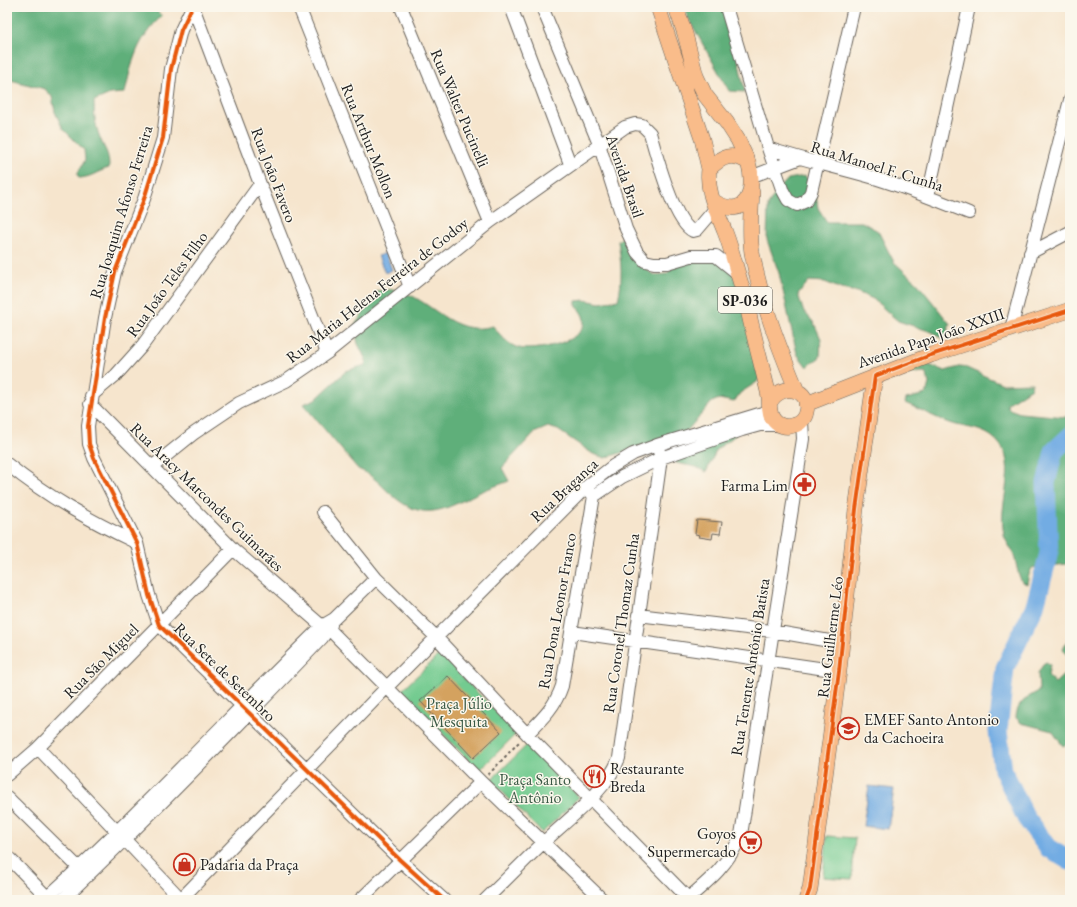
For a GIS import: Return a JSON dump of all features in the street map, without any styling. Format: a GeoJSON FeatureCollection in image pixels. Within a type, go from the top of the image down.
{"type":"FeatureCollection","features":[{"type":"Feature","properties":{"kind":"main road","name":"SP-036"},"geometry":{"type":"LineString","coordinates":[[658,7],[702,139],[709,169],[709,191],[725,232],[742,288],[773,419],[780,425]]}},
{"type":"Feature","properties":{"kind":"main road","name":"SP-036"},"geometry":{"type":"LineString","coordinates":[[676,7],[696,76],[705,95],[731,129],[751,176],[751,232],[759,284],[779,348],[797,391],[803,396],[806,404]]}},
{"type":"Feature","properties":{"kind":"main road"},"geometry":{"type":"LineString","coordinates":[[709,169],[721,158],[728,155],[736,155],[751,176],[747,201],[735,208],[714,205]]}},
{"type":"Feature","properties":{"kind":"main road","name":"Avenida Papa João XXIII"},"geometry":{"type":"LineString","coordinates":[[806,404],[931,355],[1070,310]]}},
{"type":"Feature","properties":{"kind":"main road","name":"Rua Guilherme Léo"},"geometry":{"type":"LineString","coordinates":[[806,900],[810,889],[839,671],[856,509],[875,376]]}},
{"type":"Feature","properties":{"kind":"main road"},"geometry":{"type":"LineString","coordinates":[[770,406],[774,395],[781,390],[789,389],[797,391]]}},
{"type":"Feature","properties":{"kind":"main road"},"geometry":{"type":"LineString","coordinates":[[780,425],[787,427],[802,421],[806,413],[806,404]]}},
{"type":"Feature","properties":{"kind":"street","name":"Rua João Favero"},"geometry":{"type":"LineString","coordinates":[[192,7],[327,353]]}},
{"type":"Feature","properties":{"kind":"street","name":"Rua Joaquim Afonso Ferreira"},"geometry":{"type":"LineString","coordinates":[[91,400],[115,272],[144,199],[163,138],[172,69],[181,30],[192,7]]}},
{"type":"Feature","properties":{"kind":"street","name":"Rua Arthur Mollon"},"geometry":{"type":"LineString","coordinates":[[299,7],[410,287]]}},
{"type":"Feature","properties":{"kind":"street","name":"Rua Walter Pucinelli"},"geometry":{"type":"LineString","coordinates":[[400,7],[490,222]]}},
{"type":"Feature","properties":{"kind":"street"},"geometry":{"type":"LineString","coordinates":[[511,7],[570,164]]}},
{"type":"Feature","properties":{"kind":"street","name":"Avenida Brasil"},"geometry":{"type":"LineString","coordinates":[[542,7],[599,144],[629,236],[637,252],[645,261],[654,264],[667,263],[691,256],[709,255],[722,260],[736,272]]}},
{"type":"Feature","properties":{"kind":"street"},"geometry":{"type":"LineString","coordinates":[[726,7],[768,148],[782,189],[788,200],[797,205],[802,204],[810,197],[854,7]]}},
{"type":"Feature","properties":{"kind":"street"},"geometry":{"type":"LineString","coordinates":[[928,196],[969,7]]}},
{"type":"Feature","properties":{"kind":"street"},"geometry":{"type":"LineString","coordinates":[[1011,329],[1068,113],[1070,100]]}},
{"type":"Feature","properties":{"kind":"street","name":"Rua Maria Helena Ferreira de Godoy"},"geometry":{"type":"LineString","coordinates":[[152,466],[193,434],[239,403],[286,381],[327,353],[490,222],[570,164],[625,127],[642,125],[650,132],[672,200],[684,225],[694,231],[697,230],[714,205]]}},
{"type":"Feature","properties":{"kind":"street","name":"Rua Manoel F. Cunha"},"geometry":{"type":"LineString","coordinates":[[768,148],[817,164],[871,177],[928,196],[969,213]]}},
{"type":"Feature","properties":{"kind":"street","name":"Rua Manoel F. Cunha"},"geometry":{"type":"LineString","coordinates":[[751,176],[775,169],[798,158]]}},
{"type":"Feature","properties":{"kind":"street","name":"Rua João Teles Filho"},"geometry":{"type":"LineString","coordinates":[[91,400],[142,346],[260,184]]}},
{"type":"Feature","properties":{"kind":"street"},"geometry":{"type":"LineString","coordinates":[[1030,253],[1070,232]]}},
{"type":"Feature","properties":{"kind":"street","name":"Rua Aracy Marcondes Guimarães"},"geometry":{"type":"LineString","coordinates":[[91,400],[152,466],[233,549],[328,625],[386,687]]}},
{"type":"Feature","properties":{"kind":"street","name":"Rua Sete de Setembro"},"geometry":{"type":"LineString","coordinates":[[91,400],[88,426],[89,444],[94,458],[137,543],[149,595],[159,625],[242,704],[400,860],[444,900]]}},
{"type":"Feature","properties":{"kind":"street","name":"Rua Bragança"},"geometry":{"type":"LineString","coordinates":[[437,638],[590,491],[613,466],[633,454],[770,406]]}},
{"type":"Feature","properties":{"kind":"street","name":"Rua Tenente Antônio Batista"},"geometry":{"type":"LineString","coordinates":[[688,899],[727,862],[734,852],[741,835],[767,659],[803,439],[802,421]]}},
{"type":"Feature","properties":{"kind":"street","name":"Rua Bragança"},"geometry":{"type":"LineString","coordinates":[[590,491],[660,458],[760,425],[780,425]]}},
{"type":"Feature","properties":{"kind":"street","name":"Rua Coronel Thomaz Cunha"},"geometry":{"type":"LineString","coordinates":[[590,797],[611,776],[619,758],[660,458],[657,445]]}},
{"type":"Feature","properties":{"kind":"street"},"geometry":{"type":"LineString","coordinates":[[7,464],[36,488],[89,520],[137,543]]}},
{"type":"Feature","properties":{"kind":"street","name":"Rua Dona Leonor Franco"},"geometry":{"type":"LineString","coordinates":[[527,734],[552,708],[558,699],[572,632],[590,491]]}},
{"type":"Feature","properties":{"kind":"street"},"geometry":{"type":"LineString","coordinates":[[323,512],[376,578],[437,638],[527,734],[688,899]]}},
{"type":"Feature","properties":{"kind":"street","name":"Rua São Miguel"},"geometry":{"type":"LineString","coordinates":[[7,776],[38,748],[233,549]]}},
{"type":"Feature","properties":{"kind":"street"},"geometry":{"type":"LineString","coordinates":[[7,856],[47,899],[242,704],[328,625],[376,578]]}},
{"type":"Feature","properties":{"kind":"street"},"geometry":{"type":"LineString","coordinates":[[638,615],[772,631],[841,643]]}},
{"type":"Feature","properties":{"kind":"street"},"geometry":{"type":"LineString","coordinates":[[62,900],[250,713],[328,625]]}},
{"type":"Feature","properties":{"kind":"street"},"geometry":{"type":"LineString","coordinates":[[572,632],[767,659],[839,671]]}},
{"type":"Feature","properties":{"kind":"street"},"geometry":{"type":"LineString","coordinates":[[38,748],[181,900],[386,687],[437,638]]}},
{"type":"Feature","properties":{"kind":"street"},"geometry":{"type":"LineString","coordinates":[[386,687],[481,782],[603,900]]}},
{"type":"Feature","properties":{"kind":"street"},"geometry":{"type":"LineString","coordinates":[[360,900],[481,782]]}},
{"type":"Feature","properties":{"kind":"street"},"geometry":{"type":"LineString","coordinates":[[7,797],[78,867]]}},
{"type":"Feature","properties":{"kind":"street"},"geometry":{"type":"LineString","coordinates":[[485,900],[590,797]]}},
{"type":"Feature","properties":{"kind":"path"},"geometry":{"type":"LineString","coordinates":[[481,782],[527,734]]}},
{"type":"Feature","properties":{"kind":"green space"},"geometry":{"type":"Polygon","coordinates":[[[7,7],[153,7],[162,16],[141,42],[133,61],[125,93],[110,94],[94,101],[97,127],[107,154],[109,168],[87,177],[79,178],[77,174],[85,160],[84,150],[63,129],[55,112],[52,97],[45,89],[7,79],[7,7]]]}},
{"type":"Feature","properties":{"kind":"green space"},"geometry":{"type":"Polygon","coordinates":[[[686,7],[727,7],[745,92],[729,91],[687,16],[686,7]]]}},
{"type":"Feature","properties":{"kind":"green space"},"geometry":{"type":"Polygon","coordinates":[[[805,176],[815,190],[818,208],[827,222],[862,222],[878,231],[894,262],[918,284],[950,324],[944,339],[932,332],[898,321],[873,299],[857,292],[841,289],[825,282],[809,281],[798,294],[803,310],[814,323],[821,339],[820,357],[807,367],[797,354],[779,273],[767,240],[768,205],[777,191],[788,179],[805,176]]]}},
{"type":"Feature","properties":{"kind":"green space"},"geometry":{"type":"Polygon","coordinates":[[[621,238],[626,240],[647,270],[654,275],[667,274],[674,265],[679,263],[717,260],[732,271],[765,369],[757,382],[740,393],[734,402],[719,399],[712,402],[686,432],[687,438],[699,441],[737,434],[717,449],[706,472],[696,467],[676,463],[666,443],[661,440],[605,458],[593,454],[558,430],[548,427],[534,433],[502,468],[509,481],[480,492],[449,507],[429,511],[419,510],[409,507],[398,500],[370,475],[358,469],[303,404],[316,399],[346,371],[365,365],[366,360],[358,344],[354,326],[374,298],[377,291],[396,290],[409,294],[442,316],[465,327],[478,328],[493,326],[501,336],[515,347],[526,349],[547,347],[568,340],[577,335],[582,328],[584,319],[576,305],[576,301],[585,300],[600,303],[618,300],[621,285],[621,270],[618,241],[621,238]]]}},
{"type":"Feature","properties":{"kind":"green space"},"geometry":{"type":"Polygon","coordinates":[[[918,361],[945,371],[962,366],[1003,384],[1032,383],[1031,388],[1007,404],[1009,409],[1020,413],[1067,417],[1070,415],[1070,567],[1067,564],[1032,568],[1027,584],[1022,582],[1013,553],[1004,534],[1002,522],[1008,469],[1006,457],[1001,446],[986,433],[944,421],[905,403],[906,399],[926,394],[929,383],[925,372],[904,374],[900,371],[918,361]]]}},
{"type":"Feature","properties":{"kind":"green space"},"geometry":{"type":"Polygon","coordinates":[[[1070,641],[1070,661],[1063,648],[1070,641]]]}},
{"type":"Feature","properties":{"kind":"green space","name":"Praça Júlio Mesquita"},"geometry":{"type":"Polygon","coordinates":[[[440,654],[517,733],[479,771],[401,691],[440,654]]]}},
{"type":"Feature","properties":{"kind":"green space"},"geometry":{"type":"Polygon","coordinates":[[[1047,662],[1050,665],[1048,675],[1055,683],[1069,670],[1070,666],[1070,743],[1063,746],[1052,731],[1021,723],[1016,718],[1016,713],[1020,705],[1026,698],[1039,691],[1038,673],[1044,663],[1047,662]]]}},
{"type":"Feature","properties":{"kind":"green space","name":"Praça Santo Antônio"},"geometry":{"type":"Polygon","coordinates":[[[528,744],[579,797],[542,833],[491,780],[528,744]]]}},
{"type":"Feature","properties":{"kind":"green space"},"geometry":{"type":"Polygon","coordinates":[[[827,836],[855,838],[852,879],[823,877],[827,836]]]}},
{"type":"Feature","properties":{"kind":"water"},"geometry":{"type":"Polygon","coordinates":[[[386,253],[392,270],[385,273],[378,256],[386,253]]]}},
{"type":"Feature","properties":{"kind":"water"},"geometry":{"type":"Polygon","coordinates":[[[869,786],[894,789],[888,829],[863,826],[869,786]]]}},
{"type":"Feature","properties":{"kind":"building"},"geometry":{"type":"Polygon","coordinates":[[[697,520],[722,522],[720,534],[713,533],[712,539],[699,537],[700,535],[695,534],[697,520]]]}},
{"type":"Feature","properties":{"kind":"building"},"geometry":{"type":"Polygon","coordinates":[[[448,676],[501,732],[473,758],[420,701],[448,676]]]}},
{"type":"Feature","properties":{"kind":"waterway"},"geometry":{"type":"LineString","coordinates":[[1070,436],[1054,451],[1046,483],[1049,553],[1035,606],[1005,668],[998,731],[1003,770],[1026,818],[1048,848],[1070,861]]}},
{"type":"Feature","properties":{"kind":"cycle path"},"geometry":{"type":"LineString","coordinates":[[192,7],[181,30],[171,69],[163,138],[144,199],[115,272],[105,318],[88,426],[89,444],[94,458],[137,543],[149,595],[159,625],[400,860],[444,900]]}},
{"type":"Feature","properties":{"kind":"cycle path"},"geometry":{"type":"LineString","coordinates":[[806,900],[810,889],[839,671],[856,509],[875,376],[931,355],[1070,310]]}},
{"type":"Feature","properties":{"kind":"place","name":"Farma Lim"},"geometry":{"type":"Point","coordinates":[804,485]}},
{"type":"Feature","properties":{"kind":"place","name":"EMEF Santo Antonio da Cachoeira"},"geometry":{"type":"Point","coordinates":[848,728]}},
{"type":"Feature","properties":{"kind":"place","name":"Restaurante Breda"},"geometry":{"type":"Point","coordinates":[595,777]}},
{"type":"Feature","properties":{"kind":"place","name":"Goyos Supermercado"},"geometry":{"type":"Point","coordinates":[751,842]}},
{"type":"Feature","properties":{"kind":"place","name":"Padaria da Praça"},"geometry":{"type":"Point","coordinates":[184,864]}}]}
